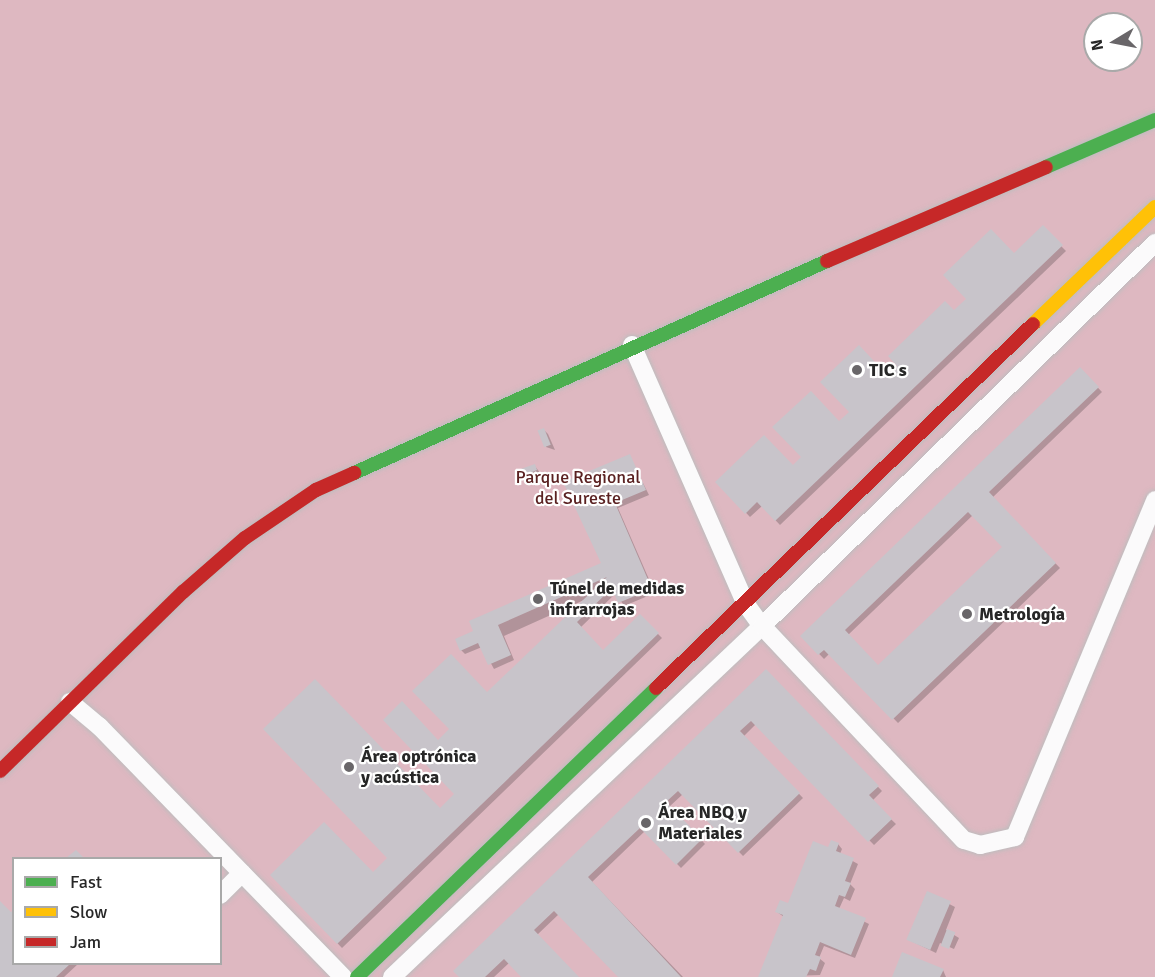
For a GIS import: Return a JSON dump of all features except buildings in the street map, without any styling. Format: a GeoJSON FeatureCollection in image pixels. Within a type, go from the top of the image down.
{"type":"FeatureCollection","features":[{"type":"Feature","properties":{"kind":"street"},"geometry":{"type":"LineString","coordinates":[[0,771],[183,592],[284,509],[370,463],[632,345],[1155,120]]}},
{"type":"Feature","properties":{"kind":"street"},"geometry":{"type":"LineString","coordinates":[[357,977],[1155,207]]}},
{"type":"Feature","properties":{"kind":"street"},"geometry":{"type":"LineString","coordinates":[[393,977],[762,626],[1155,243]]}},
{"type":"Feature","properties":{"kind":"street"},"geometry":{"type":"LineString","coordinates":[[632,345],[746,603],[762,626],[964,840],[980,846],[997,844],[1015,837],[1155,500]]}},
{"type":"Feature","properties":{"kind":"street"},"geometry":{"type":"LineString","coordinates":[[70,702],[99,726],[343,977]]}},
{"type":"Feature","properties":{"kind":"street"},"geometry":{"type":"LineString","coordinates":[[222,893],[242,873]]}},
{"type":"Feature","properties":{"kind":"green space","name":"Parque Regional del Sureste"},"geometry":{"type":"Polygon","coordinates":[[[0,0],[1155,0],[1155,977],[0,977],[0,0]]]}},
{"type":"Feature","properties":{"kind":"traffic: fast"},"geometry":{"type":"LineString","coordinates":[[1046,167],[1155,120]]}},
{"type":"Feature","properties":{"kind":"traffic: fast"},"geometry":{"type":"LineString","coordinates":[[354,473],[827,261]]}},
{"type":"Feature","properties":{"kind":"traffic: fast"},"geometry":{"type":"LineString","coordinates":[[357,977],[656,688]]}},
{"type":"Feature","properties":{"kind":"traffic: slow"},"geometry":{"type":"LineString","coordinates":[[1033,324],[1155,207]]}},
{"type":"Feature","properties":{"kind":"traffic: jam"},"geometry":{"type":"LineString","coordinates":[[827,261],[1046,167]]}},
{"type":"Feature","properties":{"kind":"traffic: jam"},"geometry":{"type":"LineString","coordinates":[[656,688],[1033,324]]}},
{"type":"Feature","properties":{"kind":"traffic: jam"},"geometry":{"type":"LineString","coordinates":[[0,771],[183,592],[245,538],[316,490],[354,473]]}},
{"type":"Feature","properties":{"kind":"place","name":"TIC s"},"geometry":{"type":"Point","coordinates":[857,370]}},
{"type":"Feature","properties":{"kind":"place","name":"Túnel de medidas infrarrojas"},"geometry":{"type":"Point","coordinates":[538,599]}},
{"type":"Feature","properties":{"kind":"place","name":"Metrología"},"geometry":{"type":"Point","coordinates":[967,614]}},
{"type":"Feature","properties":{"kind":"place","name":"Área optrónica y acústica"},"geometry":{"type":"Point","coordinates":[349,767]}},
{"type":"Feature","properties":{"kind":"place","name":"Área NBQ y Materiales"},"geometry":{"type":"Point","coordinates":[646,823]}}]}
